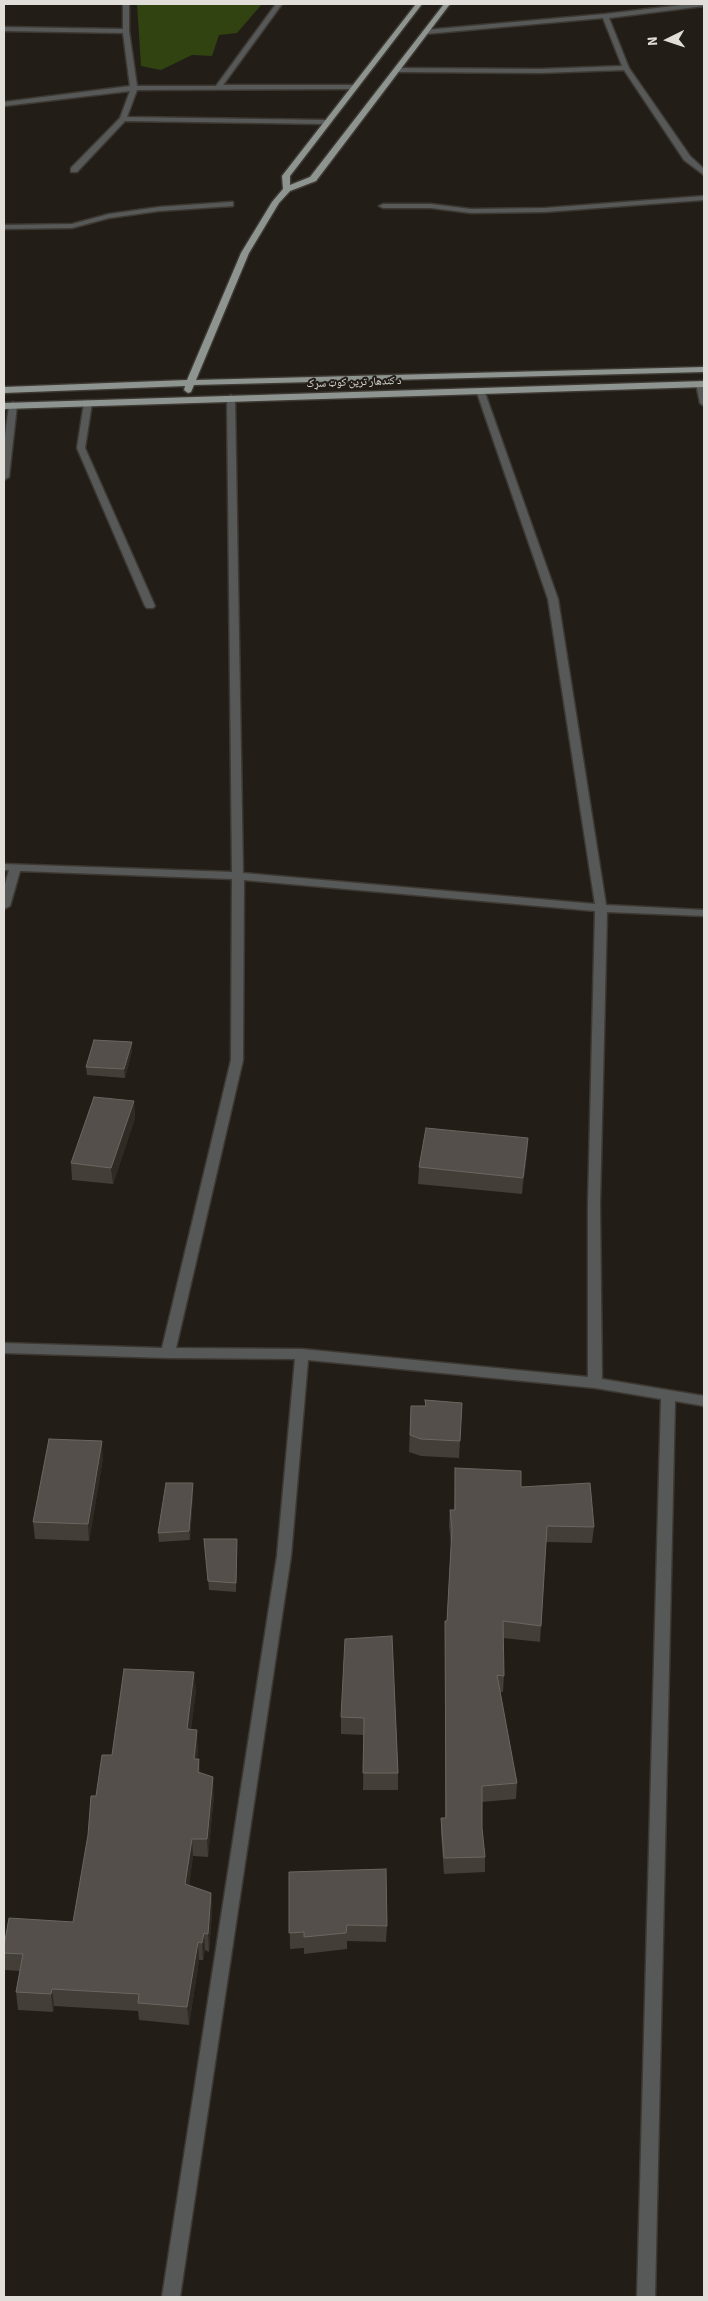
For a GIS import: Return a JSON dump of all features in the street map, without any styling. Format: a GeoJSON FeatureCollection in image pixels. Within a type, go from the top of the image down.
{"type":"FeatureCollection","features":[{"type":"Feature","properties":{"kind":"main road"},"geometry":{"type":"LineString","coordinates":[[287,189],[286,176],[419,4]]}},
{"type":"Feature","properties":{"kind":"main road"},"geometry":{"type":"LineString","coordinates":[[186,400],[189,383],[245,253],[287,189],[313,179],[447,4]]}},
{"type":"Feature","properties":{"kind":"main road","name":"د کندهار ترين کوټ سړک"},"geometry":{"type":"LineString","coordinates":[[4,390],[189,383],[704,370]]}},
{"type":"Feature","properties":{"kind":"main road"},"geometry":{"type":"LineString","coordinates":[[647,371],[652,386]]}},
{"type":"Feature","properties":{"kind":"main road","name":"د کندهار ترين کوټ سړک"},"geometry":{"type":"LineString","coordinates":[[8,406],[702,384]]}},
{"type":"Feature","properties":{"kind":"street"},"geometry":{"type":"LineString","coordinates":[[74,170],[123,119],[134,88],[126,31],[126,4]]}},
{"type":"Feature","properties":{"kind":"street"},"geometry":{"type":"LineString","coordinates":[[218,88],[280,4]]}},
{"type":"Feature","properties":{"kind":"street"},"geometry":{"type":"LineString","coordinates":[[425,32],[605,16],[704,4]]}},
{"type":"Feature","properties":{"kind":"street"},"geometry":{"type":"LineString","coordinates":[[605,16],[626,68],[687,158],[704,174]]}},
{"type":"Feature","properties":{"kind":"street"},"geometry":{"type":"LineString","coordinates":[[4,29],[126,31]]}},
{"type":"Feature","properties":{"kind":"street"},"geometry":{"type":"LineString","coordinates":[[397,70],[540,71],[626,68]]}},
{"type":"Feature","properties":{"kind":"street"},"geometry":{"type":"LineString","coordinates":[[4,104],[134,88],[353,87]]}},
{"type":"Feature","properties":{"kind":"street"},"geometry":{"type":"LineString","coordinates":[[123,119],[326,122]]}},
{"type":"Feature","properties":{"kind":"street"},"geometry":{"type":"LineString","coordinates":[[384,206],[431,206],[471,212],[545,210],[704,198]]}},
{"type":"Feature","properties":{"kind":"street"},"geometry":{"type":"LineString","coordinates":[[4,227],[72,226],[109,216],[159,209],[230,204]]}},
{"type":"Feature","properties":{"kind":"street"},"geometry":{"type":"LineString","coordinates":[[702,384],[704,403]]}},
{"type":"Feature","properties":{"kind":"street"},"geometry":{"type":"LineString","coordinates":[[480,390],[552,600],[602,908],[594,1204],[595,1383]]}},
{"type":"Feature","properties":{"kind":"street"},"geometry":{"type":"LineString","coordinates":[[168,1353],[237,1060],[238,876],[231,398]]}},
{"type":"Feature","properties":{"kind":"street"},"geometry":{"type":"LineString","coordinates":[[88,403],[81,448],[150,606]]}},
{"type":"Feature","properties":{"kind":"street"},"geometry":{"type":"LineString","coordinates":[[4,477],[8,406]]}},
{"type":"Feature","properties":{"kind":"street"},"geometry":{"type":"LineString","coordinates":[[4,906],[9,868],[238,876],[602,908],[704,913]]}},
{"type":"Feature","properties":{"kind":"street"},"geometry":{"type":"LineString","coordinates":[[4,1350],[302,1354],[595,1383],[704,1401]]}},
{"type":"Feature","properties":{"kind":"street"},"geometry":{"type":"LineString","coordinates":[[171,2297],[284,1556],[302,1354]]}},
{"type":"Feature","properties":{"kind":"street"},"geometry":{"type":"LineString","coordinates":[[646,2297],[668,1395]]}},
{"type":"Feature","properties":{"kind":"green space"},"geometry":{"type":"Polygon","coordinates":[[[137,4],[262,4],[237,33],[219,35],[212,56],[192,55],[161,70],[141,66],[137,4]]]}},
{"type":"Feature","properties":{"kind":"building"},"geometry":{"type":"Polygon","coordinates":[[[94,1040],[132,1042],[124,1069],[86,1067],[94,1040]]]}},
{"type":"Feature","properties":{"kind":"building"},"geometry":{"type":"Polygon","coordinates":[[[94,1097],[134,1101],[111,1168],[71,1163],[94,1097]]]}},
{"type":"Feature","properties":{"kind":"building"},"geometry":{"type":"Polygon","coordinates":[[[426,1128],[528,1138],[523,1178],[419,1167],[426,1128]]]}},
{"type":"Feature","properties":{"kind":"building"},"geometry":{"type":"Polygon","coordinates":[[[425,1400],[462,1403],[460,1441],[421,1439],[410,1435],[411,1406],[426,1406],[425,1400]]]}},
{"type":"Feature","properties":{"kind":"building"},"geometry":{"type":"Polygon","coordinates":[[[49,1439],[102,1441],[88,1524],[33,1522],[49,1439]]]}},
{"type":"Feature","properties":{"kind":"building"},"geometry":{"type":"Polygon","coordinates":[[[455,1468],[521,1471],[521,1487],[590,1483],[594,1527],[547,1526],[541,1626],[503,1621],[504,1676],[497,1675],[517,1783],[482,1786],[482,1828],[485,1857],[444,1858],[441,1818],[446,1818],[445,1621],[447,1621],[452,1529],[450,1510],[455,1510],[455,1468]]]}},
{"type":"Feature","properties":{"kind":"building"},"geometry":{"type":"Polygon","coordinates":[[[166,1483],[193,1483],[189,1531],[158,1533],[166,1483]]]}},
{"type":"Feature","properties":{"kind":"building"},"geometry":{"type":"Polygon","coordinates":[[[204,1539],[237,1539],[236,1583],[208,1581],[204,1539]]]}},
{"type":"Feature","properties":{"kind":"building"},"geometry":{"type":"Polygon","coordinates":[[[392,1636],[398,1773],[363,1773],[364,1718],[341,1717],[345,1639],[392,1636]]]}},
{"type":"Feature","properties":{"kind":"building"},"geometry":{"type":"Polygon","coordinates":[[[124,1669],[194,1672],[187,1729],[197,1730],[194,1759],[199,1759],[198,1772],[213,1777],[207,1839],[192,1839],[185,1884],[211,1893],[208,1934],[204,1933],[202,1943],[198,1942],[187,2007],[138,2003],[139,1994],[52,1989],[51,1994],[16,1992],[23,1954],[4,1953],[9,1918],[73,1922],[88,1835],[91,1796],[96,1796],[102,1755],[112,1755],[124,1669]]]}},
{"type":"Feature","properties":{"kind":"building"},"geometry":{"type":"Polygon","coordinates":[[[386,1869],[387,1926],[347,1925],[346,1933],[304,1937],[304,1932],[289,1933],[289,1872],[386,1869]]]}}]}
